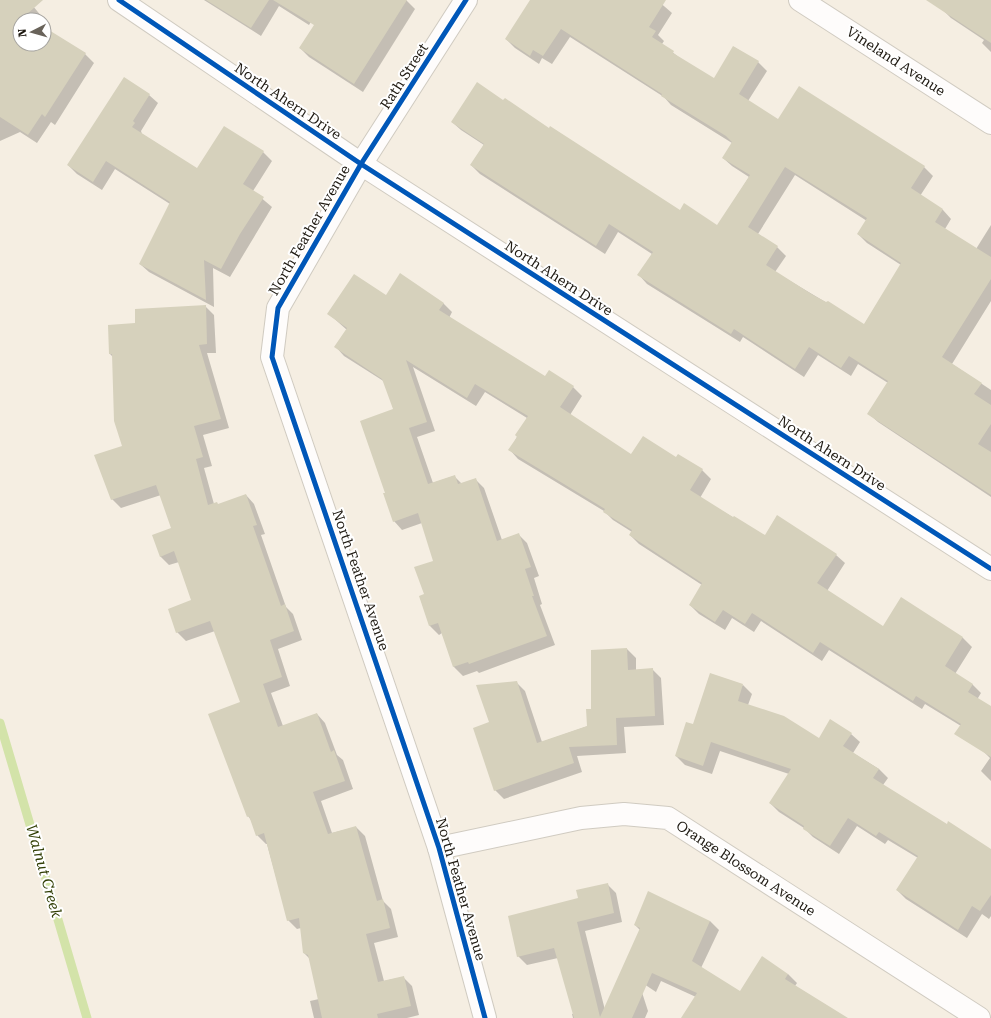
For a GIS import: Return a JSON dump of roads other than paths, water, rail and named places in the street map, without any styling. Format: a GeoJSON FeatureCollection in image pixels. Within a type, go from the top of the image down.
{"type":"FeatureCollection","features":[{"type":"Feature","properties":{"kind":"street","name":"North Ahern Drive"},"geometry":{"type":"LineString","coordinates":[[119,0],[361,164],[991,570]]}},
{"type":"Feature","properties":{"kind":"street","name":"Rath Street"},"geometry":{"type":"LineString","coordinates":[[361,164],[466,0]]}},
{"type":"Feature","properties":{"kind":"street","name":"Vineland Avenue"},"geometry":{"type":"LineString","coordinates":[[800,0],[991,123]]}},
{"type":"Feature","properties":{"kind":"street","name":"North Feather Avenue"},"geometry":{"type":"LineString","coordinates":[[361,164],[278,308],[272,356],[439,848],[485,1018]]}},
{"type":"Feature","properties":{"kind":"street","name":"Orange Blossom Avenue"},"geometry":{"type":"LineString","coordinates":[[439,848],[581,818],[624,814],[668,818],[979,1018]]}},
{"type":"Feature","properties":{"kind":"waterway","name":"Walnut Creek"},"geometry":{"type":"LineString","coordinates":[[0,723],[87,1018]]}}]}
